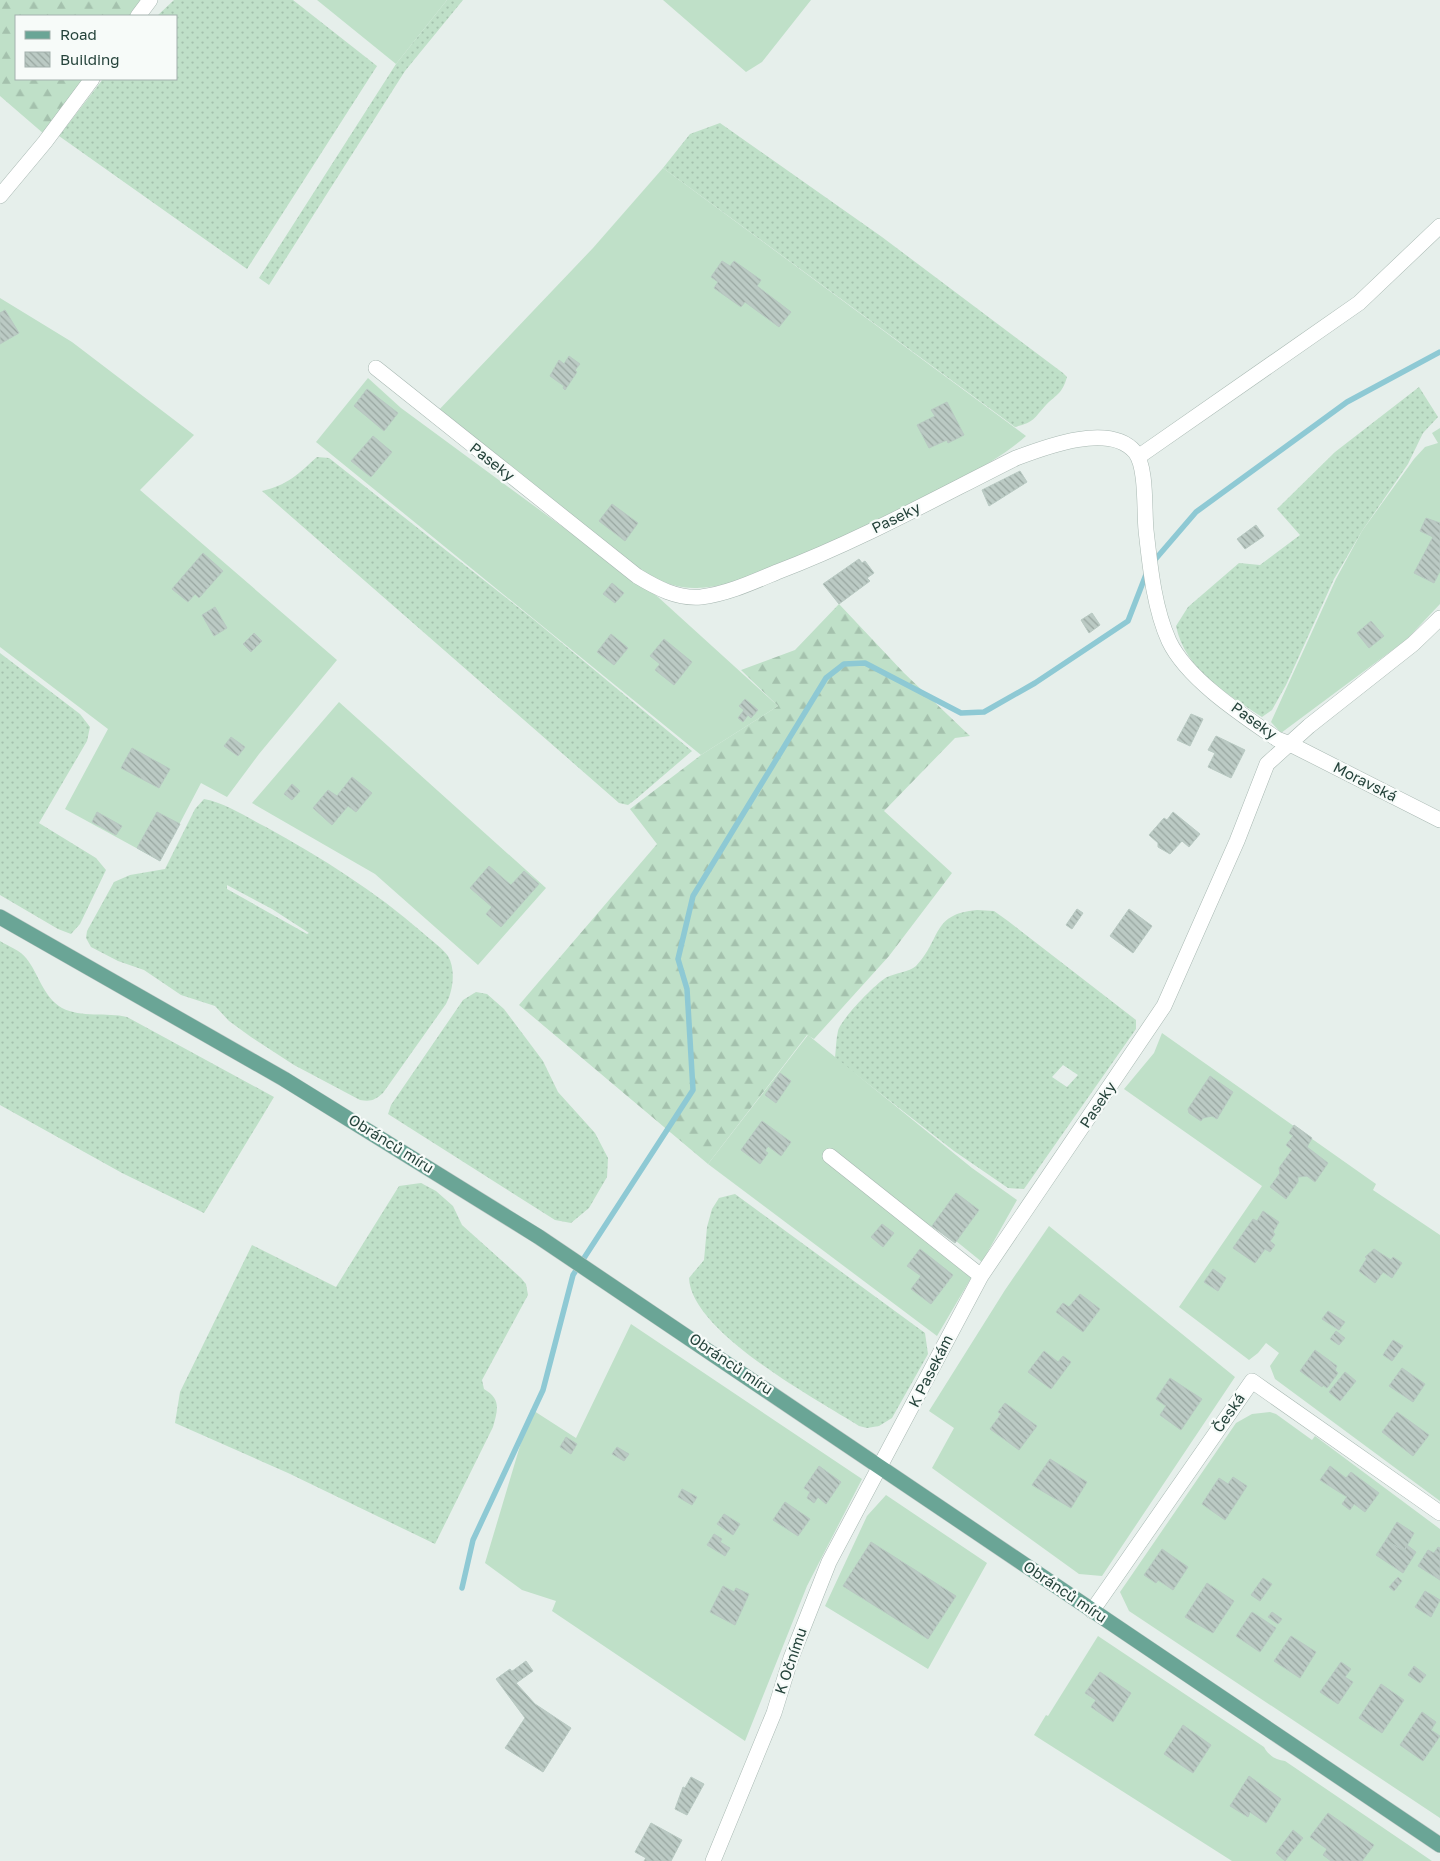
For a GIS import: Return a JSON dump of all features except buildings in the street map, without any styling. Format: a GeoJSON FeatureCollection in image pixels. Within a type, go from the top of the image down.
{"type":"FeatureCollection","features":[{"type":"Feature","properties":{"kind":"main road","name":"Obránců míru"},"geometry":{"type":"LineString","coordinates":[[0,917],[284,1079],[415,1159],[623,1292],[1440,1845]]}},
{"type":"Feature","properties":{"kind":"street"},"geometry":{"type":"LineString","coordinates":[[139,15],[150,0]]}},
{"type":"Feature","properties":{"kind":"street"},"geometry":{"type":"LineString","coordinates":[[0,196],[45,142],[91,80]]}},
{"type":"Feature","properties":{"kind":"street"},"geometry":{"type":"LineString","coordinates":[[1138,457],[1359,303],[1440,226]]}},
{"type":"Feature","properties":{"kind":"street","name":"Paseky"},"geometry":{"type":"LineString","coordinates":[[376,368],[638,576],[672,594],[686,597],[702,597],[722,592],[807,561],[1016,458],[1041,448],[1080,439],[1102,439],[1128,446],[1138,457],[1143,482],[1152,573],[1168,639],[1184,665],[1200,681],[1264,730],[1277,739],[1290,744]]}},
{"type":"Feature","properties":{"kind":"street","name":"Paseky"},"geometry":{"type":"LineString","coordinates":[[1034,1199],[1164,1006],[1238,841],[1267,764],[1322,715],[1413,644],[1440,618]]}},
{"type":"Feature","properties":{"kind":"street","name":"Moravská"},"geometry":{"type":"LineString","coordinates":[[1290,744],[1440,820]]}},
{"type":"Feature","properties":{"kind":"street"},"geometry":{"type":"LineString","coordinates":[[830,1156],[981,1276]]}},
{"type":"Feature","properties":{"kind":"street","name":"K Pasekám"},"geometry":{"type":"LineString","coordinates":[[879,1465],[981,1276],[1034,1199]]}},
{"type":"Feature","properties":{"kind":"street","name":"Česká"},"geometry":{"type":"LineString","coordinates":[[1092,1611],[1252,1381],[1440,1513]]}},
{"type":"Feature","properties":{"kind":"street","name":"K Očnímu"},"geometry":{"type":"LineString","coordinates":[[713,1861],[774,1713],[810,1605],[829,1562],[879,1465]]}},
{"type":"Feature","properties":{"kind":"green space"},"geometry":{"type":"Polygon","coordinates":[[[0,0],[142,0],[132,15],[15,15],[15,80],[84,80],[44,134],[0,96],[0,0]]]}},
{"type":"Feature","properties":{"kind":"green space"},"geometry":{"type":"Polygon","coordinates":[[[174,0],[293,0],[377,66],[247,269],[59,136],[102,80],[178,80],[178,15],[158,15],[174,0]]]}},
{"type":"Feature","properties":{"kind":"green space"},"geometry":{"type":"Polygon","coordinates":[[[317,0],[447,0],[396,64],[317,0]]]}},
{"type":"Feature","properties":{"kind":"green space"},"geometry":{"type":"Polygon","coordinates":[[[447,0],[463,0],[405,71],[269,285],[259,278],[396,64],[447,0]]]}},
{"type":"Feature","properties":{"kind":"green space"},"geometry":{"type":"Polygon","coordinates":[[[663,0],[811,0],[762,62],[746,72],[663,0]]]}},
{"type":"Feature","properties":{"kind":"green space"},"geometry":{"type":"Polygon","coordinates":[[[720,123],[882,237],[1063,373],[1067,377],[1061,390],[1033,419],[1015,427],[663,168],[690,134],[720,123]]]}},
{"type":"Feature","properties":{"kind":"green space"},"geometry":{"type":"Polygon","coordinates":[[[663,168],[1026,436],[994,460],[935,492],[813,552],[741,580],[697,588],[675,586],[655,578],[619,554],[436,413],[593,248],[663,168]]]}},
{"type":"Feature","properties":{"kind":"green space"},"geometry":{"type":"Polygon","coordinates":[[[0,298],[72,342],[194,435],[140,490],[337,660],[259,754],[227,797],[201,783],[160,861],[65,809],[108,729],[0,647],[0,298]]]}},
{"type":"Feature","properties":{"kind":"green space"},"geometry":{"type":"Polygon","coordinates":[[[368,378],[401,408],[658,597],[778,706],[701,755],[316,442],[368,378]]]}},
{"type":"Feature","properties":{"kind":"green space"},"geometry":{"type":"Polygon","coordinates":[[[1419,387],[1438,417],[1423,433],[1408,464],[1362,531],[1334,579],[1286,685],[1272,710],[1262,717],[1222,690],[1198,668],[1188,656],[1176,626],[1188,607],[1239,563],[1260,565],[1300,535],[1277,509],[1335,452],[1419,387]]]}},
{"type":"Feature","properties":{"kind":"green space"},"geometry":{"type":"Polygon","coordinates":[[[1440,428],[1440,604],[1406,640],[1281,733],[1271,722],[1336,579],[1362,531],[1414,459],[1425,447],[1438,443],[1432,433],[1440,428]]]}},
{"type":"Feature","properties":{"kind":"green space"},"geometry":{"type":"Polygon","coordinates":[[[317,457],[329,458],[533,619],[692,751],[628,805],[619,803],[262,491],[286,482],[317,457]]]}},
{"type":"Feature","properties":{"kind":"green space"},"geometry":{"type":"Polygon","coordinates":[[[839,604],[904,673],[970,736],[955,738],[884,811],[952,873],[889,956],[814,1039],[807,1035],[708,1164],[519,1005],[657,844],[630,809],[701,755],[778,706],[741,670],[795,650],[839,604]]]}},
{"type":"Feature","properties":{"kind":"green space"},"geometry":{"type":"Polygon","coordinates":[[[0,653],[80,714],[90,727],[87,741],[39,823],[96,858],[106,870],[80,924],[71,934],[58,929],[0,895],[0,653]]]}},
{"type":"Feature","properties":{"kind":"green space"},"geometry":{"type":"Polygon","coordinates":[[[339,702],[546,888],[478,965],[375,874],[252,803],[339,702]]]}},
{"type":"Feature","properties":{"kind":"green space"},"geometry":{"type":"Polygon","coordinates":[[[204,799],[212,801],[236,811],[287,839],[367,889],[405,918],[448,956],[453,980],[446,1004],[383,1093],[378,1097],[370,1101],[360,1100],[294,1065],[229,1021],[215,1006],[181,995],[144,970],[118,961],[91,947],[86,938],[87,931],[114,882],[130,875],[165,869],[195,809],[204,799]],[[227,885],[227,889],[307,934],[309,933],[272,909],[227,885]]]}},
{"type":"Feature","properties":{"kind":"green space"},"geometry":{"type":"Polygon","coordinates":[[[977,910],[994,911],[1136,1020],[1136,1029],[1024,1189],[1008,1188],[954,1151],[835,1058],[838,1031],[845,1018],[875,986],[887,977],[910,970],[916,966],[944,922],[962,912],[977,910]],[[1063,1065],[1052,1077],[1067,1087],[1078,1075],[1063,1065]]]}},
{"type":"Feature","properties":{"kind":"green space"},"geometry":{"type":"Polygon","coordinates":[[[0,941],[24,955],[50,998],[62,1008],[77,1013],[127,1017],[274,1097],[204,1213],[122,1173],[0,1105],[0,941]]]}},
{"type":"Feature","properties":{"kind":"green space"},"geometry":{"type":"Polygon","coordinates":[[[476,992],[487,994],[504,1009],[543,1061],[558,1092],[595,1133],[608,1158],[607,1177],[589,1208],[571,1223],[555,1220],[388,1114],[391,1105],[463,1000],[476,992]]]}},
{"type":"Feature","properties":{"kind":"green space"},"geometry":{"type":"Polygon","coordinates":[[[1162,1033],[1376,1184],[1373,1190],[1440,1235],[1440,1501],[1275,1379],[1270,1366],[1279,1353],[1266,1343],[1249,1360],[1179,1307],[1262,1186],[1124,1089],[1154,1053],[1162,1033]]]}},
{"type":"Feature","properties":{"kind":"green space"},"geometry":{"type":"Polygon","coordinates":[[[808,1035],[972,1168],[1017,1200],[982,1262],[956,1241],[919,1219],[974,1273],[937,1336],[708,1164],[808,1035]]]}},
{"type":"Feature","properties":{"kind":"green space"},"geometry":{"type":"Polygon","coordinates":[[[421,1183],[436,1191],[453,1206],[462,1225],[521,1278],[526,1284],[528,1295],[482,1380],[484,1389],[493,1397],[497,1405],[493,1427],[435,1544],[288,1473],[175,1423],[180,1392],[252,1245],[336,1287],[399,1186],[421,1183]]]}},
{"type":"Feature","properties":{"kind":"green space"},"geometry":{"type":"Polygon","coordinates":[[[735,1194],[925,1333],[928,1354],[892,1418],[879,1426],[867,1428],[859,1426],[787,1382],[759,1362],[732,1341],[710,1320],[695,1299],[689,1278],[704,1260],[707,1227],[712,1209],[719,1198],[735,1194]]]}},
{"type":"Feature","properties":{"kind":"green space"},"geometry":{"type":"Polygon","coordinates":[[[1049,1226],[1235,1377],[1102,1576],[1079,1574],[932,1468],[954,1428],[929,1411],[1005,1290],[1049,1226]]]}},
{"type":"Feature","properties":{"kind":"green space"},"geometry":{"type":"Polygon","coordinates":[[[631,1324],[862,1479],[807,1586],[745,1741],[552,1611],[556,1601],[522,1590],[485,1563],[531,1409],[576,1438],[631,1324]]]}},
{"type":"Feature","properties":{"kind":"green space"},"geometry":{"type":"Polygon","coordinates":[[[1270,1412],[1276,1414],[1312,1440],[1315,1436],[1440,1529],[1440,1818],[1129,1611],[1120,1592],[1236,1423],[1252,1414],[1270,1412]]]}},
{"type":"Feature","properties":{"kind":"green space"},"geometry":{"type":"Polygon","coordinates":[[[886,1495],[987,1563],[928,1669],[825,1606],[867,1516],[886,1495]]]}},
{"type":"Feature","properties":{"kind":"green space"},"geometry":{"type":"Polygon","coordinates":[[[1098,1636],[1264,1747],[1273,1757],[1285,1761],[1432,1861],[1232,1861],[1034,1735],[1098,1636]]]}},
{"type":"Feature","properties":{"kind":"waterway"},"geometry":{"type":"LineString","coordinates":[[1153,562],[1196,512],[1347,402],[1440,352]]}},
{"type":"Feature","properties":{"kind":"waterway"},"geometry":{"type":"LineString","coordinates":[[462,1588],[473,1540],[543,1390],[573,1275],[693,1090],[687,989],[678,959],[693,896],[826,678],[844,664],[865,663],[961,713],[984,712],[1035,683],[1128,621],[1147,572]]}}]}
